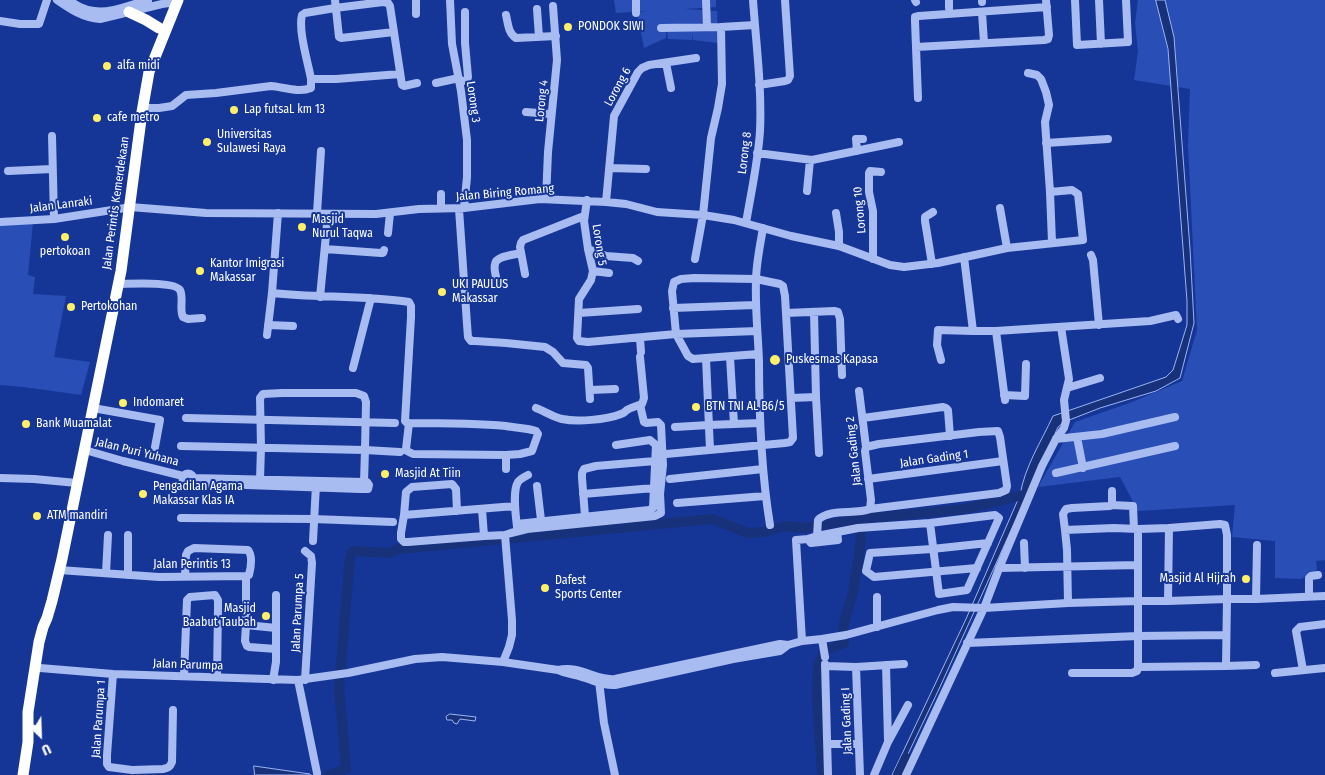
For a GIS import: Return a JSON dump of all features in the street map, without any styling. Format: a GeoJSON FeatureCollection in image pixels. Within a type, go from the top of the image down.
{"type":"FeatureCollection","features":[{"type":"Feature","properties":{"kind":"highway","name":"Jalan Perintis Kemerdekaan"},"geometry":{"type":"LineString","coordinates":[[23,775],[28,712],[34,673],[85,450],[118,284],[142,77],[159,28],[174,2]]}},
{"type":"Feature","properties":{"kind":"highway","name":"Jalan Perintis Kemerdekaan"},"geometry":{"type":"LineString","coordinates":[[92,411],[89,406],[90,396],[127,207],[149,72],[174,2]]}},
{"type":"Feature","properties":{"kind":"highway"},"geometry":{"type":"LineString","coordinates":[[129,12],[159,28]]}},
{"type":"Feature","properties":{"kind":"highway","name":"Jalan Perintis Kemerdekaan"},"geometry":{"type":"LineString","coordinates":[[28,726],[34,713],[47,635],[47,618]]}},
{"type":"Feature","properties":{"kind":"street"},"geometry":{"type":"LineString","coordinates":[[0,21],[40,24],[47,0]]}},
{"type":"Feature","properties":{"kind":"street"},"geometry":{"type":"LineString","coordinates":[[57,0],[76,12],[100,19],[174,2]]}},
{"type":"Feature","properties":{"kind":"street"},"geometry":{"type":"LineString","coordinates":[[68,0],[94,12],[148,0]]}},
{"type":"Feature","properties":{"kind":"street"},"geometry":{"type":"LineString","coordinates":[[416,0],[416,14]]}},
{"type":"Feature","properties":{"kind":"street","name":"Lorong 3"},"geometry":{"type":"LineString","coordinates":[[450,0],[452,44],[468,146],[462,208],[466,324],[470,340],[547,348],[562,363],[587,366],[590,395],[616,389]]}},
{"type":"Feature","properties":{"kind":"street"},"geometry":{"type":"LineString","coordinates":[[636,0],[636,13]]}},
{"type":"Feature","properties":{"kind":"street"},"geometry":{"type":"LineString","coordinates":[[706,0],[707,27]]}},
{"type":"Feature","properties":{"kind":"street","name":"Lorong 8"},"geometry":{"type":"LineString","coordinates":[[746,223],[760,131],[753,0]]}},
{"type":"Feature","properties":{"kind":"street"},"geometry":{"type":"LineString","coordinates":[[759,85],[784,82],[790,76],[785,0]]}},
{"type":"Feature","properties":{"kind":"street"},"geometry":{"type":"LineString","coordinates":[[1075,0],[1077,45],[1128,42],[1126,0]]}},
{"type":"Feature","properties":{"kind":"street"},"geometry":{"type":"LineString","coordinates":[[1099,0],[1101,44]]}},
{"type":"Feature","properties":{"kind":"street"},"geometry":{"type":"LineString","coordinates":[[142,112],[149,108],[172,106],[186,95],[271,86],[309,89],[311,87],[311,79],[302,34],[301,17],[305,13],[335,4],[387,3],[390,6],[402,85],[417,83]]}},
{"type":"Feature","properties":{"kind":"street"},"geometry":{"type":"LineString","coordinates":[[335,4],[339,37],[341,38],[394,32]]}},
{"type":"Feature","properties":{"kind":"street"},"geometry":{"type":"LineString","coordinates":[[916,47],[1048,39],[1047,4],[982,12],[919,16],[915,18],[916,47],[918,98]]}},
{"type":"Feature","properties":{"kind":"street","name":"Lorong 4"},"geometry":{"type":"LineString","coordinates":[[546,199],[548,152],[557,67],[553,6]]}},
{"type":"Feature","properties":{"kind":"street"},"geometry":{"type":"LineString","coordinates":[[537,9],[539,37]]}},
{"type":"Feature","properties":{"kind":"street"},"geometry":{"type":"LineString","coordinates":[[436,83],[467,80],[468,78],[465,12]]}},
{"type":"Feature","properties":{"kind":"street"},"geometry":{"type":"LineString","coordinates":[[982,12],[984,43]]}},
{"type":"Feature","properties":{"kind":"street"},"geometry":{"type":"LineString","coordinates":[[506,15],[513,37],[556,36]]}},
{"type":"Feature","properties":{"kind":"street"},"geometry":{"type":"LineString","coordinates":[[661,28],[754,25]]}},
{"type":"Feature","properties":{"kind":"street"},"geometry":{"type":"LineString","coordinates":[[695,258],[703,215],[711,138],[722,84],[720,27]]}},
{"type":"Feature","properties":{"kind":"street"},"geometry":{"type":"LineString","coordinates":[[452,44],[465,43]]}},
{"type":"Feature","properties":{"kind":"street","name":"Lorong 6"},"geometry":{"type":"LineString","coordinates":[[606,202],[614,116],[638,72],[649,65],[696,58]]}},
{"type":"Feature","properties":{"kind":"street"},"geometry":{"type":"LineString","coordinates":[[666,62],[671,88]]}},
{"type":"Feature","properties":{"kind":"street"},"geometry":{"type":"LineString","coordinates":[[1028,73],[1039,76],[1046,92],[1049,106],[1045,122],[1052,242]]}},
{"type":"Feature","properties":{"kind":"street"},"geometry":{"type":"LineString","coordinates":[[311,79],[400,74]]}},
{"type":"Feature","properties":{"kind":"street"},"geometry":{"type":"LineString","coordinates":[[526,112],[552,114]]}},
{"type":"Feature","properties":{"kind":"street"},"geometry":{"type":"LineString","coordinates":[[52,136],[54,218]]}},
{"type":"Feature","properties":{"kind":"street"},"geometry":{"type":"LineString","coordinates":[[857,151],[856,140],[863,139]]}},
{"type":"Feature","properties":{"kind":"street"},"geometry":{"type":"LineString","coordinates":[[1046,143],[1108,139]]}},
{"type":"Feature","properties":{"kind":"street"},"geometry":{"type":"LineString","coordinates":[[757,153],[810,160],[899,142]]}},
{"type":"Feature","properties":{"kind":"street"},"geometry":{"type":"LineString","coordinates":[[317,213],[321,151]]}},
{"type":"Feature","properties":{"kind":"street"},"geometry":{"type":"LineString","coordinates":[[807,191],[810,160]]}},
{"type":"Feature","properties":{"kind":"street"},"geometry":{"type":"LineString","coordinates":[[610,168],[646,169]]}},
{"type":"Feature","properties":{"kind":"street"},"geometry":{"type":"LineString","coordinates":[[8,172],[52,169]]}},
{"type":"Feature","properties":{"kind":"street","name":"Lorong 10"},"geometry":{"type":"LineString","coordinates":[[873,259],[873,211],[868,192],[868,173],[870,171],[881,172]]}},
{"type":"Feature","properties":{"kind":"street","name":"Jalan Biring Romang"},"geometry":{"type":"LineString","coordinates":[[127,207],[206,214],[376,214],[413,209],[462,208],[546,199],[587,200],[626,204],[657,212],[703,215],[746,223],[804,239],[839,246],[894,266],[910,267],[1006,248],[1082,240],[1080,204],[1077,193],[1072,190],[1050,192]]}},
{"type":"Feature","properties":{"kind":"street"},"geometry":{"type":"LineString","coordinates":[[441,194],[441,208]]}},
{"type":"Feature","properties":{"kind":"street","name":"Lorong 5"},"geometry":{"type":"LineString","coordinates":[[587,200],[584,216],[593,271],[591,280],[579,297],[577,338],[581,342],[640,338]]}},
{"type":"Feature","properties":{"kind":"street","name":"Jalan Lanraki"},"geometry":{"type":"LineString","coordinates":[[0,222],[54,218],[127,207]]}},
{"type":"Feature","properties":{"kind":"street"},"geometry":{"type":"LineString","coordinates":[[1000,208],[1006,248]]}},
{"type":"Feature","properties":{"kind":"street"},"geometry":{"type":"LineString","coordinates":[[932,264],[925,217],[933,212]]}},
{"type":"Feature","properties":{"kind":"street"},"geometry":{"type":"LineString","coordinates":[[267,335],[278,213]]}},
{"type":"Feature","properties":{"kind":"street"},"geometry":{"type":"LineString","coordinates":[[388,233],[390,213]]}},
{"type":"Feature","properties":{"kind":"street"},"geometry":{"type":"LineString","coordinates":[[836,213],[839,246]]}},
{"type":"Feature","properties":{"kind":"street"},"geometry":{"type":"LineString","coordinates":[[320,297],[328,214]]}},
{"type":"Feature","properties":{"kind":"street"},"geometry":{"type":"LineString","coordinates":[[525,274],[520,245],[523,240],[584,216]]}},
{"type":"Feature","properties":{"kind":"street"},"geometry":{"type":"LineString","coordinates":[[763,228],[756,279],[755,305],[761,444],[765,496],[770,525]]}},
{"type":"Feature","properties":{"kind":"street"},"geometry":{"type":"LineString","coordinates":[[325,249],[381,253],[384,250]]}},
{"type":"Feature","properties":{"kind":"street"},"geometry":{"type":"LineString","coordinates":[[588,249],[606,256],[633,258],[638,261]]}},
{"type":"Feature","properties":{"kind":"street"},"geometry":{"type":"LineString","coordinates":[[496,277],[496,260],[521,253]]}},
{"type":"Feature","properties":{"kind":"street"},"geometry":{"type":"LineString","coordinates":[[1091,255],[1099,325]]}},
{"type":"Feature","properties":{"kind":"street"},"geometry":{"type":"LineString","coordinates":[[964,257],[973,331]]}},
{"type":"Feature","properties":{"kind":"street"},"geometry":{"type":"LineString","coordinates":[[593,271],[609,273]]}},
{"type":"Feature","properties":{"kind":"street"},"geometry":{"type":"LineString","coordinates":[[666,454],[786,443],[792,440],[783,286],[756,279],[680,279],[675,281],[672,286],[676,334],[689,357],[693,359],[758,354]]}},
{"type":"Feature","properties":{"kind":"street"},"geometry":{"type":"LineString","coordinates":[[118,284],[176,287],[181,294],[181,312],[183,317],[188,319],[202,318]]}},
{"type":"Feature","properties":{"kind":"street"},"geometry":{"type":"LineString","coordinates":[[272,293],[320,297],[371,298],[409,302],[411,317],[405,421],[409,423],[493,425],[525,428],[538,432],[532,450],[520,454],[413,454],[406,449],[409,423]]}},
{"type":"Feature","properties":{"kind":"street"},"geometry":{"type":"LineString","coordinates":[[354,368],[371,298]]}},
{"type":"Feature","properties":{"kind":"street"},"geometry":{"type":"LineString","coordinates":[[673,308],[755,305]]}},
{"type":"Feature","properties":{"kind":"street"},"geometry":{"type":"LineString","coordinates":[[579,317],[638,309]]}},
{"type":"Feature","properties":{"kind":"street"},"geometry":{"type":"LineString","coordinates":[[786,313],[837,311],[839,314],[842,375]]}},
{"type":"Feature","properties":{"kind":"street"},"geometry":{"type":"LineString","coordinates":[[814,312],[819,453]]}},
{"type":"Feature","properties":{"kind":"street"},"geometry":{"type":"LineString","coordinates":[[940,360],[936,345],[937,331],[996,331],[1099,325],[1150,321],[1176,314],[1178,319]]}},
{"type":"Feature","properties":{"kind":"street"},"geometry":{"type":"LineString","coordinates":[[268,325],[293,326]]}},
{"type":"Feature","properties":{"kind":"street"},"geometry":{"type":"LineString","coordinates":[[906,775],[967,643],[1034,484],[1056,439],[1064,428],[1066,422],[1064,400],[1069,374],[1061,327]]}},
{"type":"Feature","properties":{"kind":"street"},"geometry":{"type":"LineString","coordinates":[[536,408],[564,420],[585,420],[610,417],[623,413],[643,403],[640,338],[676,334],[757,331]]}},
{"type":"Feature","properties":{"kind":"street"},"geometry":{"type":"LineString","coordinates":[[996,331],[1005,398],[1025,396],[1026,364]]}},
{"type":"Feature","properties":{"kind":"street"},"geometry":{"type":"LineString","coordinates":[[730,357],[734,424]]}},
{"type":"Feature","properties":{"kind":"street"},"geometry":{"type":"LineString","coordinates":[[706,358],[710,450]]}},
{"type":"Feature","properties":{"kind":"street"},"geometry":{"type":"LineString","coordinates":[[1067,388],[1100,378]]}},
{"type":"Feature","properties":{"kind":"street","name":"Jalan Gading 2"},"geometry":{"type":"LineString","coordinates":[[859,391],[871,500],[870,509]]}},
{"type":"Feature","properties":{"kind":"street"},"geometry":{"type":"LineString","coordinates":[[192,481],[316,485],[364,482],[366,402],[364,396],[356,393],[263,394],[260,398],[260,480]]}},
{"type":"Feature","properties":{"kind":"street"},"geometry":{"type":"LineString","coordinates":[[791,398],[816,397]]}},
{"type":"Feature","properties":{"kind":"street"},"geometry":{"type":"LineString","coordinates":[[517,527],[550,526],[656,516],[661,513],[662,426],[658,422],[644,422],[640,405]]}},
{"type":"Feature","properties":{"kind":"street"},"geometry":{"type":"LineString","coordinates":[[863,418],[943,407],[948,410],[950,436]]}},
{"type":"Feature","properties":{"kind":"street"},"geometry":{"type":"LineString","coordinates":[[92,411],[160,420],[155,447]]}},
{"type":"Feature","properties":{"kind":"street"},"geometry":{"type":"LineString","coordinates":[[1056,439],[1102,434],[1174,416]]}},
{"type":"Feature","properties":{"kind":"street"},"geometry":{"type":"LineString","coordinates":[[186,418],[395,423]]}},
{"type":"Feature","properties":{"kind":"street"},"geometry":{"type":"LineString","coordinates":[[675,427],[760,423]]}},
{"type":"Feature","properties":{"kind":"street"},"geometry":{"type":"LineString","coordinates":[[817,534],[818,520],[826,515],[862,512],[870,509],[1006,490],[1007,486],[998,431],[866,447]]}},
{"type":"Feature","properties":{"kind":"street"},"geometry":{"type":"LineString","coordinates":[[1077,436],[1083,468]]}},
{"type":"Feature","properties":{"kind":"street"},"geometry":{"type":"LineString","coordinates":[[503,662],[509,647],[512,620],[505,540],[517,527],[541,520],[649,510],[653,508],[656,445],[650,440],[616,444]]}},
{"type":"Feature","properties":{"kind":"street"},"geometry":{"type":"LineString","coordinates":[[180,446],[400,452]]}},
{"type":"Feature","properties":{"kind":"street"},"geometry":{"type":"LineString","coordinates":[[1056,473],[1176,446]]}},
{"type":"Feature","properties":{"kind":"street","name":"Jalan Puri Yuhana"},"geometry":{"type":"LineString","coordinates":[[85,450],[123,462],[183,476],[182,479],[187,484],[192,481]]}},
{"type":"Feature","properties":{"kind":"street"},"geometry":{"type":"LineString","coordinates":[[506,455],[506,469]]}},
{"type":"Feature","properties":{"kind":"street"},"geometry":{"type":"LineString","coordinates":[[585,516],[582,473],[584,469],[596,466],[655,461]]}},
{"type":"Feature","properties":{"kind":"street","name":"Jalan Gading 1"},"geometry":{"type":"LineString","coordinates":[[868,479],[1003,461]]}},
{"type":"Feature","properties":{"kind":"street"},"geometry":{"type":"LineString","coordinates":[[670,479],[763,469]]}},
{"type":"Feature","properties":{"kind":"street"},"geometry":{"type":"LineString","coordinates":[[517,527],[514,506],[516,486],[521,479],[528,475]]}},
{"type":"Feature","properties":{"kind":"street"},"geometry":{"type":"LineString","coordinates":[[0,478],[77,483]]}},
{"type":"Feature","properties":{"kind":"street"},"geometry":{"type":"LineString","coordinates":[[192,481],[260,480],[278,484]]}},
{"type":"Feature","properties":{"kind":"street"},"geometry":{"type":"LineString","coordinates":[[456,511],[456,489],[452,484],[412,487],[406,492],[401,539],[404,542],[484,536],[505,540]]}},
{"type":"Feature","properties":{"kind":"street"},"geometry":{"type":"LineString","coordinates":[[313,541],[316,485]]}},
{"type":"Feature","properties":{"kind":"street"},"geometry":{"type":"LineString","coordinates":[[537,486],[541,520]]}},
{"type":"Feature","properties":{"kind":"street"},"geometry":{"type":"LineString","coordinates":[[583,494],[654,488]]}},
{"type":"Feature","properties":{"kind":"street"},"geometry":{"type":"LineString","coordinates":[[1111,505],[1112,491]]}},
{"type":"Feature","properties":{"kind":"street"},"geometry":{"type":"LineString","coordinates":[[677,503],[765,496]]}},
{"type":"Feature","properties":{"kind":"street"},"geometry":{"type":"LineString","coordinates":[[1068,603],[1068,566],[1063,514],[1066,509],[1111,505],[1133,506],[1138,565],[1137,671],[1132,674],[1072,673]]}},
{"type":"Feature","properties":{"kind":"street"},"geometry":{"type":"LineString","coordinates":[[404,515],[514,506]]}},
{"type":"Feature","properties":{"kind":"street"},"geometry":{"type":"LineString","coordinates":[[482,509],[484,536]]}},
{"type":"Feature","properties":{"kind":"street"},"geometry":{"type":"LineString","coordinates":[[802,641],[796,540],[808,539],[817,534],[858,528],[930,523],[995,514],[998,518],[967,590],[939,594],[930,523]]}},
{"type":"Feature","properties":{"kind":"street"},"geometry":{"type":"LineString","coordinates":[[181,518],[393,522]]}},
{"type":"Feature","properties":{"kind":"street"},"geometry":{"type":"LineString","coordinates":[[1065,530],[1225,525],[1227,528],[1226,666]]}},
{"type":"Feature","properties":{"kind":"street"},"geometry":{"type":"LineString","coordinates":[[1168,600],[1169,528]]}},
{"type":"Feature","properties":{"kind":"street"},"geometry":{"type":"LineString","coordinates":[[808,539],[810,543],[838,540],[837,532]]}},
{"type":"Feature","properties":{"kind":"street"},"geometry":{"type":"LineString","coordinates":[[106,573],[108,535]]}},
{"type":"Feature","properties":{"kind":"street"},"geometry":{"type":"LineString","coordinates":[[128,535],[128,575]]}},
{"type":"Feature","properties":{"kind":"street"},"geometry":{"type":"LineString","coordinates":[[977,568],[874,577],[866,571],[870,553],[988,543]]}},
{"type":"Feature","properties":{"kind":"street"},"geometry":{"type":"LineString","coordinates":[[1024,543],[1026,568]]}},
{"type":"Feature","properties":{"kind":"street"},"geometry":{"type":"LineString","coordinates":[[1256,599],[1257,545]]}},
{"type":"Feature","properties":{"kind":"street"},"geometry":{"type":"LineString","coordinates":[[185,576],[186,555],[188,551],[194,548],[248,550],[251,554],[250,571],[249,575],[246,576]]}},
{"type":"Feature","properties":{"kind":"street","name":"Jalan Parumpa 5"},"geometry":{"type":"LineString","coordinates":[[305,551],[311,556],[312,563],[302,680],[317,773]]}},
{"type":"Feature","properties":{"kind":"street"},"geometry":{"type":"LineString","coordinates":[[999,568],[1138,565]]}},
{"type":"Feature","properties":{"kind":"street","name":"Jalan Perintis 13"},"geometry":{"type":"LineString","coordinates":[[59,570],[158,577],[246,576],[245,641],[247,646],[249,648],[276,649]]}},
{"type":"Feature","properties":{"kind":"street"},"geometry":{"type":"LineString","coordinates":[[1309,596],[1308,578],[1318,575]]}},
{"type":"Feature","properties":{"kind":"street"},"geometry":{"type":"LineString","coordinates":[[184,676],[187,600],[190,597],[215,595],[218,600],[217,676]]}},
{"type":"Feature","properties":{"kind":"street"},"geometry":{"type":"LineString","coordinates":[[274,680],[276,671],[276,595]]}},
{"type":"Feature","properties":{"kind":"street"},"geometry":{"type":"LineString","coordinates":[[877,596],[877,627]]}},
{"type":"Feature","properties":{"kind":"street"},"geometry":{"type":"LineString","coordinates":[[599,680],[605,685],[615,685],[724,661],[780,651],[788,645],[802,641],[843,635],[953,607],[981,608],[1068,603],[1325,596]]}},
{"type":"Feature","properties":{"kind":"street"},"geometry":{"type":"LineString","coordinates":[[1303,670],[1296,631],[1300,626],[1325,624]]}},
{"type":"Feature","properties":{"kind":"street"},"geometry":{"type":"LineString","coordinates":[[246,625],[276,628]]}},
{"type":"Feature","properties":{"kind":"street"},"geometry":{"type":"LineString","coordinates":[[967,643],[1138,636],[1226,635]]}},
{"type":"Feature","properties":{"kind":"street"},"geometry":{"type":"LineString","coordinates":[[822,639],[825,663],[828,775]]}},
{"type":"Feature","properties":{"kind":"street","name":"Jalan Parumpa"},"geometry":{"type":"LineString","coordinates":[[40,668],[114,674],[302,680],[428,657],[442,657],[503,662],[558,670],[564,674],[599,680]]}},
{"type":"Feature","properties":{"kind":"street"},"geometry":{"type":"LineString","coordinates":[[825,663],[856,667],[904,664]]}},
{"type":"Feature","properties":{"kind":"street"},"geometry":{"type":"LineString","coordinates":[[886,665],[888,742]]}},
{"type":"Feature","properties":{"kind":"street"},"geometry":{"type":"LineString","coordinates":[[1138,667],[1256,665]]}},
{"type":"Feature","properties":{"kind":"street","name":"Jalan Gading I"},"geometry":{"type":"LineString","coordinates":[[856,667],[860,775]]}},
{"type":"Feature","properties":{"kind":"street"},"geometry":{"type":"LineString","coordinates":[[1274,673],[1325,668]]}},
{"type":"Feature","properties":{"kind":"street","name":"Jalan Parumpa 1"},"geometry":{"type":"LineString","coordinates":[[114,674],[107,756],[109,771],[168,768],[172,762],[173,710]]}},
{"type":"Feature","properties":{"kind":"street"},"geometry":{"type":"LineString","coordinates":[[599,680],[604,723],[615,775]]}},
{"type":"Feature","properties":{"kind":"street"},"geometry":{"type":"LineString","coordinates":[[874,775],[888,742],[908,706]]}},
{"type":"Feature","properties":{"kind":"street"},"geometry":{"type":"LineString","coordinates":[[828,744],[859,744]]}},
{"type":"Feature","properties":{"kind":"shaded area"},"geometry":{"type":"Polygon","coordinates":[[[614,0],[633,0],[632,12],[616,13],[614,0]]]}},
{"type":"Feature","properties":{"kind":"shaded area"},"geometry":{"type":"Polygon","coordinates":[[[636,0],[716,0],[716,7],[685,9],[717,11],[718,43],[693,40],[692,32],[692,40],[668,39],[666,21],[666,38],[644,48],[637,13],[648,11],[635,12],[636,0]]]}},
{"type":"Feature","properties":{"kind":"shaded area"},"geometry":{"type":"Polygon","coordinates":[[[1138,0],[1325,0],[1325,560],[1316,561],[1317,570],[1301,579],[1275,578],[1275,541],[1232,537],[1235,505],[1138,511],[1120,477],[1038,487],[1075,422],[1132,402],[1182,381],[1197,330],[1188,145],[1190,89],[1134,80],[1138,51],[1135,23],[1138,0]]]}},
{"type":"Feature","properties":{"kind":"shaded area"},"geometry":{"type":"Polygon","coordinates":[[[1156,0],[1165,0],[1174,37],[1190,249],[1194,323],[1180,378],[1156,391],[1100,408],[1064,422],[1058,427],[898,775],[892,775],[966,619],[1020,495],[1029,464],[1053,416],[1166,377],[1173,370],[1187,325],[1187,301],[1168,49],[1156,0]]]}},
{"type":"Feature","properties":{"kind":"shaded area"},"geometry":{"type":"Polygon","coordinates":[[[33,222],[28,275],[35,277],[33,294],[66,296],[54,357],[90,362],[81,395],[0,385],[0,224],[33,222]]]}},
{"type":"Feature","properties":{"kind":"shaded area"},"geometry":{"type":"Polygon","coordinates":[[[450,714],[476,717],[475,721],[460,719],[457,724],[452,720],[447,720],[446,717],[450,714]]]}},
{"type":"Feature","properties":{"kind":"shaded area"},"geometry":{"type":"Polygon","coordinates":[[[254,766],[310,774],[311,775],[255,775],[254,766]]]}},
{"type":"Feature","properties":{"kind":"waterway"},"geometry":{"type":"LineString","coordinates":[[329,775],[346,769],[339,687],[350,557],[353,551],[389,553],[399,549],[712,519],[748,533],[764,532],[785,526],[804,528],[859,519],[965,509],[1023,495]]}},
{"type":"Feature","properties":{"kind":"waterway"},"geometry":{"type":"LineString","coordinates":[[822,775],[817,695],[818,665],[825,651],[844,643],[843,627],[853,592],[859,557],[862,520]]}},
{"type":"Feature","properties":{"kind":"waterway"},"geometry":{"type":"LineString","coordinates":[[898,775],[906,758]]}},
{"type":"Feature","properties":{"kind":"place","name":"PONDOK SIWI"},"geometry":{"type":"Point","coordinates":[568,27]}},
{"type":"Feature","properties":{"kind":"place","name":"alfa midi"},"geometry":{"type":"Point","coordinates":[107,66]}},
{"type":"Feature","properties":{"kind":"place","name":"Lap futsaL km 13"},"geometry":{"type":"Point","coordinates":[234,110]}},
{"type":"Feature","properties":{"kind":"place","name":"cafe metro"},"geometry":{"type":"Point","coordinates":[97,118]}},
{"type":"Feature","properties":{"kind":"place","name":"Universitas Sulawesi Raya"},"geometry":{"type":"Point","coordinates":[207,142]}},
{"type":"Feature","properties":{"kind":"place","name":"Masjid Nurul Taqwa"},"geometry":{"type":"Point","coordinates":[302,227]}},
{"type":"Feature","properties":{"kind":"place","name":"pertokoan"},"geometry":{"type":"Point","coordinates":[65,237]}},
{"type":"Feature","properties":{"kind":"place","name":"Kantor Imigrasi Makassar"},"geometry":{"type":"Point","coordinates":[200,271]}},
{"type":"Feature","properties":{"kind":"place","name":"UKI PAULUS Makassar"},"geometry":{"type":"Point","coordinates":[442,292]}},
{"type":"Feature","properties":{"kind":"place","name":"Pertokohan"},"geometry":{"type":"Point","coordinates":[71,307]}},
{"type":"Feature","properties":{"kind":"place","name":"Puskesmas Kapasa"},"geometry":{"type":"Point","coordinates":[775,360]}},
{"type":"Feature","properties":{"kind":"place","name":"Indomaret"},"geometry":{"type":"Point","coordinates":[123,403]}},
{"type":"Feature","properties":{"kind":"place","name":"BTN TNI AL B6/5"},"geometry":{"type":"Point","coordinates":[696,407]}},
{"type":"Feature","properties":{"kind":"place","name":"Bank Muamalat"},"geometry":{"type":"Point","coordinates":[26,424]}},
{"type":"Feature","properties":{"kind":"place","name":"Masjid At Tiin"},"geometry":{"type":"Point","coordinates":[385,474]}},
{"type":"Feature","properties":{"kind":"place","name":"Pengadilan Agama Makassar Klas IA"},"geometry":{"type":"Point","coordinates":[143,494]}},
{"type":"Feature","properties":{"kind":"place","name":"ATM mandiri"},"geometry":{"type":"Point","coordinates":[37,516]}},
{"type":"Feature","properties":{"kind":"place","name":"Masjid Al Hijrah"},"geometry":{"type":"Point","coordinates":[1246,579]}},
{"type":"Feature","properties":{"kind":"place","name":"Dafest Sports Center"},"geometry":{"type":"Point","coordinates":[545,588]}},
{"type":"Feature","properties":{"kind":"place","name":"Masjid Baabut Taubah"},"geometry":{"type":"Point","coordinates":[266,616]}}]}
